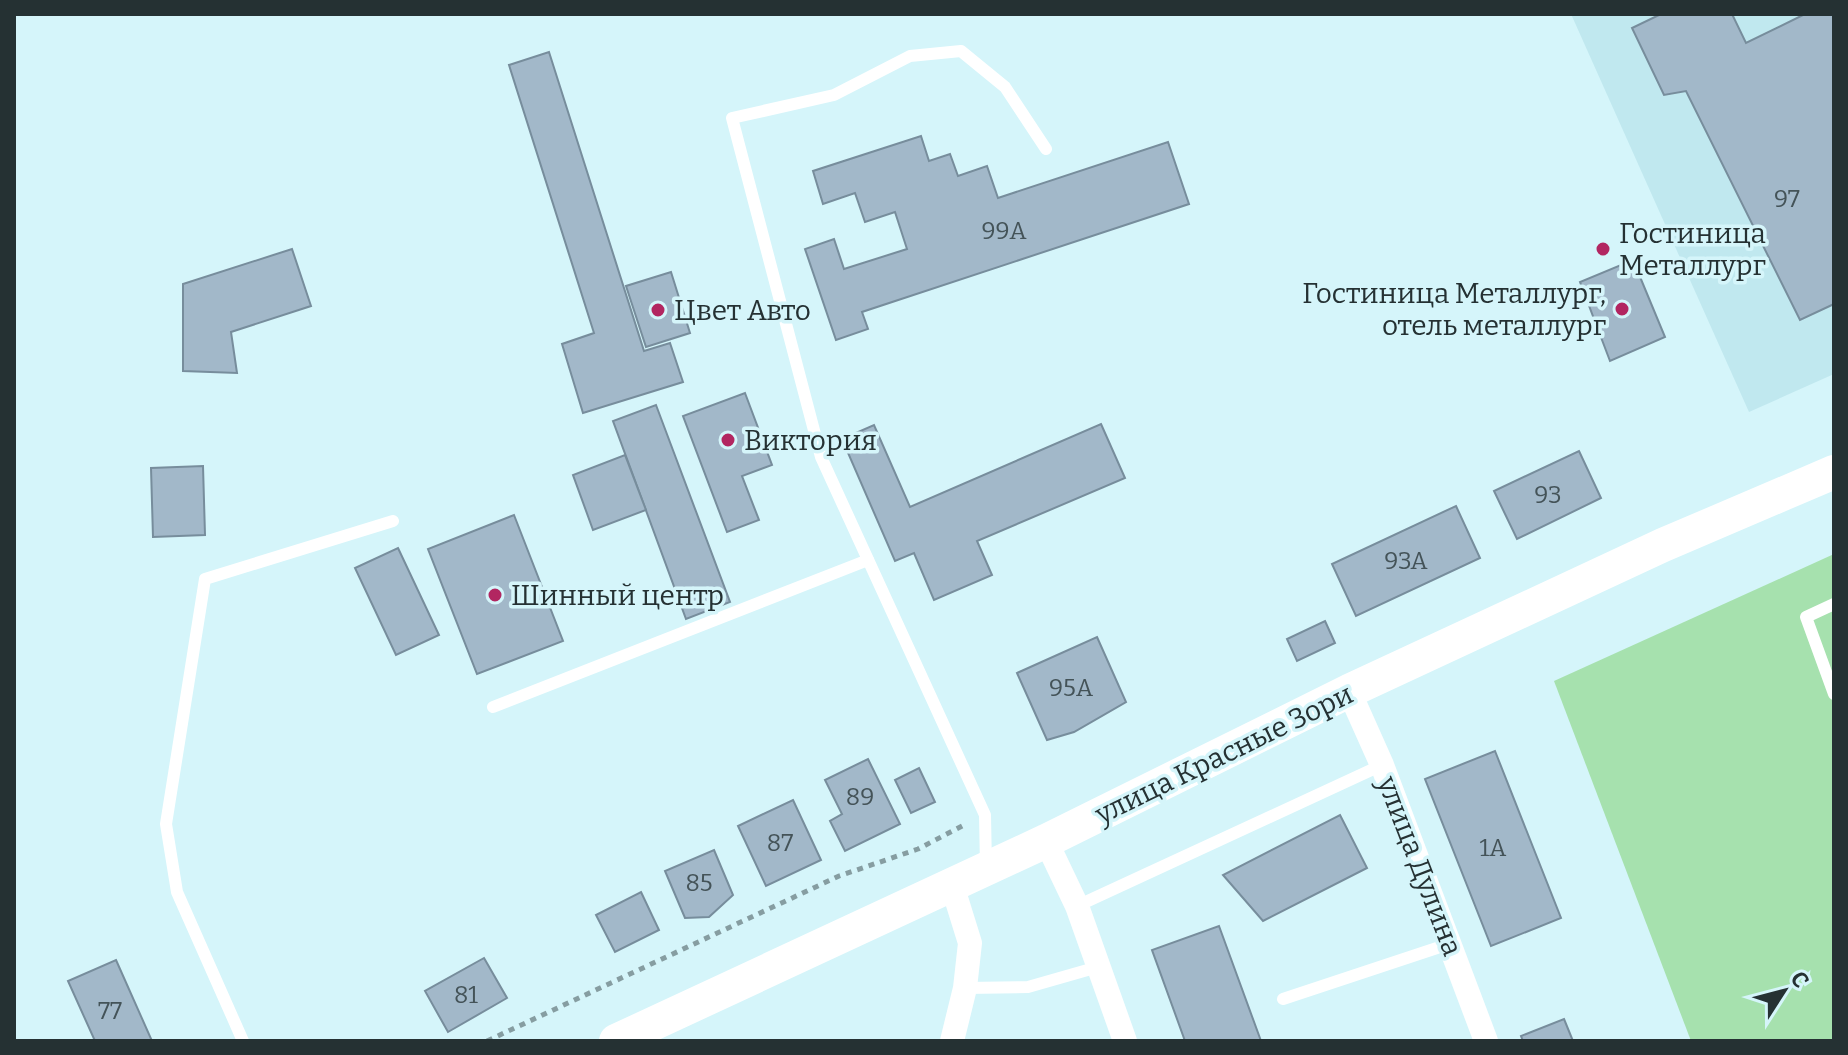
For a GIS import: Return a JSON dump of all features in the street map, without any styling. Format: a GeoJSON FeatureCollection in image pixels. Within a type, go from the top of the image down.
{"type":"FeatureCollection","features":[{"type":"Feature","properties":{"kind":"main road","name":"улица Красные Зори"},"geometry":{"type":"LineString","coordinates":[[616,1041],[986,870],[1349,691],[1663,545],[1834,472]]}},
{"type":"Feature","properties":{"kind":"street","name":"улица Дулина"},"geometry":{"type":"LineString","coordinates":[[1349,691],[1382,765],[1486,1041]]}},
{"type":"Feature","properties":{"kind":"street"},"geometry":{"type":"LineString","coordinates":[[1046,841],[1077,906],[1125,1041]]}},
{"type":"Feature","properties":{"kind":"street"},"geometry":{"type":"LineString","coordinates":[[952,885],[970,943],[965,988],[952,1041]]}},
{"type":"Feature","properties":{"kind":"lane"},"geometry":{"type":"LineString","coordinates":[[986,870],[985,815],[821,457],[732,118],[834,95],[910,56],[961,51],[1005,87],[1046,149]]}},
{"type":"Feature","properties":{"kind":"lane"},"geometry":{"type":"LineString","coordinates":[[243,1041],[177,892],[166,824],[205,579],[393,521]]}},
{"type":"Feature","properties":{"kind":"lane"},"geometry":{"type":"LineString","coordinates":[[493,707],[868,560]]}},
{"type":"Feature","properties":{"kind":"lane"},"geometry":{"type":"LineString","coordinates":[[1834,604],[1806,617],[1834,694]]}},
{"type":"Feature","properties":{"kind":"lane"},"geometry":{"type":"LineString","coordinates":[[1077,906],[1382,765]]}},
{"type":"Feature","properties":{"kind":"lane"},"geometry":{"type":"LineString","coordinates":[[1283,999],[1449,944]]}},
{"type":"Feature","properties":{"kind":"lane"},"geometry":{"type":"LineString","coordinates":[[965,988],[1028,987],[1098,967]]}},
{"type":"Feature","properties":{"kind":"path"},"geometry":{"type":"LineString","coordinates":[[487,1041],[839,876],[918,849],[985,815]]}},
{"type":"Feature","properties":{"kind":"shaded area"},"geometry":{"type":"Polygon","coordinates":[[[1571,14],[1834,14],[1834,374],[1749,412],[1571,14]]]}},
{"type":"Feature","properties":{"kind":"green space"},"geometry":{"type":"Polygon","coordinates":[[[1834,554],[1834,1041],[1691,1041],[1554,681],[1834,554]]]}},
{"type":"Feature","properties":{"kind":"building"},"geometry":{"type":"Polygon","coordinates":[[[1661,14],[1732,14],[1746,43],[1805,14],[1834,14],[1834,304],[1800,320],[1686,91],[1664,95],[1632,28],[1661,14]]]}},
{"type":"Feature","properties":{"kind":"building"},"geometry":{"type":"Polygon","coordinates":[[[549,52],[644,351],[670,343],[683,382],[583,413],[562,344],[594,333],[509,65],[549,52]]]}},
{"type":"Feature","properties":{"kind":"building"},"geometry":{"type":"Polygon","coordinates":[[[921,136],[929,161],[950,154],[958,176],[987,166],[998,198],[1168,142],[1189,204],[862,312],[868,329],[836,340],[805,249],[834,239],[844,269],[907,249],[895,212],[865,222],[855,193],[823,204],[813,171],[921,136]]]}},
{"type":"Feature","properties":{"kind":"building"},"geometry":{"type":"Polygon","coordinates":[[[292,249],[311,306],[231,332],[237,373],[183,371],[183,284],[292,249]]]}},
{"type":"Feature","properties":{"kind":"building","name":"Гостиница Металлург, отель металлург"},"geometry":{"type":"Polygon","coordinates":[[[1633,260],[1665,337],[1610,361],[1580,282],[1633,260]]]}},
{"type":"Feature","properties":{"kind":"building","name":"Цвет Авто"},"geometry":{"type":"Polygon","coordinates":[[[671,272],[690,333],[646,347],[626,286],[671,272]]]}},
{"type":"Feature","properties":{"kind":"building","name":"Виктория"},"geometry":{"type":"Polygon","coordinates":[[[745,393],[772,465],[742,476],[759,520],[727,532],[683,416],[745,393]]]}},
{"type":"Feature","properties":{"kind":"building"},"geometry":{"type":"Polygon","coordinates":[[[656,405],[730,602],[686,619],[613,421],[656,405]]]}},
{"type":"Feature","properties":{"kind":"building"},"geometry":{"type":"Polygon","coordinates":[[[1101,424],[1125,478],[977,541],[992,575],[934,600],[914,553],[895,561],[842,439],[874,425],[910,507],[1101,424]]]}},
{"type":"Feature","properties":{"kind":"building"},"geometry":{"type":"Polygon","coordinates":[[[1579,451],[1601,498],[1517,539],[1494,491],[1579,451]]]}},
{"type":"Feature","properties":{"kind":"building"},"geometry":{"type":"Polygon","coordinates":[[[625,455],[646,510],[593,530],[573,475],[625,455]]]}},
{"type":"Feature","properties":{"kind":"building"},"geometry":{"type":"Polygon","coordinates":[[[203,466],[205,535],[153,537],[151,468],[203,466]]]}},
{"type":"Feature","properties":{"kind":"building"},"geometry":{"type":"Polygon","coordinates":[[[1456,506],[1480,558],[1356,616],[1332,564],[1456,506]]]}},
{"type":"Feature","properties":{"kind":"building","name":"Шинный центр"},"geometry":{"type":"Polygon","coordinates":[[[514,515],[563,641],[477,674],[428,549],[514,515]]]}},
{"type":"Feature","properties":{"kind":"building"},"geometry":{"type":"Polygon","coordinates":[[[398,548],[439,635],[396,655],[355,568],[398,548]]]}},
{"type":"Feature","properties":{"kind":"building"},"geometry":{"type":"Polygon","coordinates":[[[1325,621],[1335,643],[1297,661],[1287,639],[1325,621]]]}},
{"type":"Feature","properties":{"kind":"building"},"geometry":{"type":"Polygon","coordinates":[[[1097,637],[1126,702],[1074,732],[1047,740],[1017,673],[1097,637]]]}},
{"type":"Feature","properties":{"kind":"building"},"geometry":{"type":"Polygon","coordinates":[[[1495,751],[1561,918],[1491,946],[1425,779],[1495,751]]]}},
{"type":"Feature","properties":{"kind":"building"},"geometry":{"type":"Polygon","coordinates":[[[868,759],[900,824],[845,851],[830,821],[842,814],[825,780],[868,759]]]}},
{"type":"Feature","properties":{"kind":"building"},"geometry":{"type":"Polygon","coordinates":[[[919,768],[935,802],[911,813],[895,780],[919,768]]]}},
{"type":"Feature","properties":{"kind":"building"},"geometry":{"type":"Polygon","coordinates":[[[793,800],[821,860],[766,886],[738,826],[793,800]]]}},
{"type":"Feature","properties":{"kind":"building"},"geometry":{"type":"Polygon","coordinates":[[[1340,815],[1367,868],[1263,921],[1223,875],[1340,815]]]}},
{"type":"Feature","properties":{"kind":"building"},"geometry":{"type":"Polygon","coordinates":[[[714,850],[733,895],[709,917],[685,918],[665,871],[714,850]]]}},
{"type":"Feature","properties":{"kind":"building"},"geometry":{"type":"Polygon","coordinates":[[[641,892],[659,930],[615,952],[596,915],[641,892]]]}},
{"type":"Feature","properties":{"kind":"building"},"geometry":{"type":"Polygon","coordinates":[[[1219,926],[1261,1041],[1185,1041],[1152,950],[1219,926]]]}},
{"type":"Feature","properties":{"kind":"building"},"geometry":{"type":"Polygon","coordinates":[[[484,958],[507,998],[448,1032],[425,991],[484,958]]]}},
{"type":"Feature","properties":{"kind":"building"},"geometry":{"type":"Polygon","coordinates":[[[116,960],[152,1041],[95,1041],[68,981],[116,960]]]}},
{"type":"Feature","properties":{"kind":"building"},"geometry":{"type":"Polygon","coordinates":[[[1564,1019],[1573,1041],[1523,1041],[1521,1036],[1564,1019]]]}},
{"type":"Feature","properties":{"kind":"place","name":"Гостиница Металлург"},"geometry":{"type":"Point","coordinates":[1603,249]}},
{"type":"Feature","properties":{"kind":"place","name":"Гостиница Металлург, отель металлург"},"geometry":{"type":"Point","coordinates":[1622,309]}},
{"type":"Feature","properties":{"kind":"place","name":"Цвет Авто"},"geometry":{"type":"Point","coordinates":[658,310]}},
{"type":"Feature","properties":{"kind":"place","name":"Виктория"},"geometry":{"type":"Point","coordinates":[728,440]}},
{"type":"Feature","properties":{"kind":"place","name":"Шинный центр"},"geometry":{"type":"Point","coordinates":[495,595]}}]}
